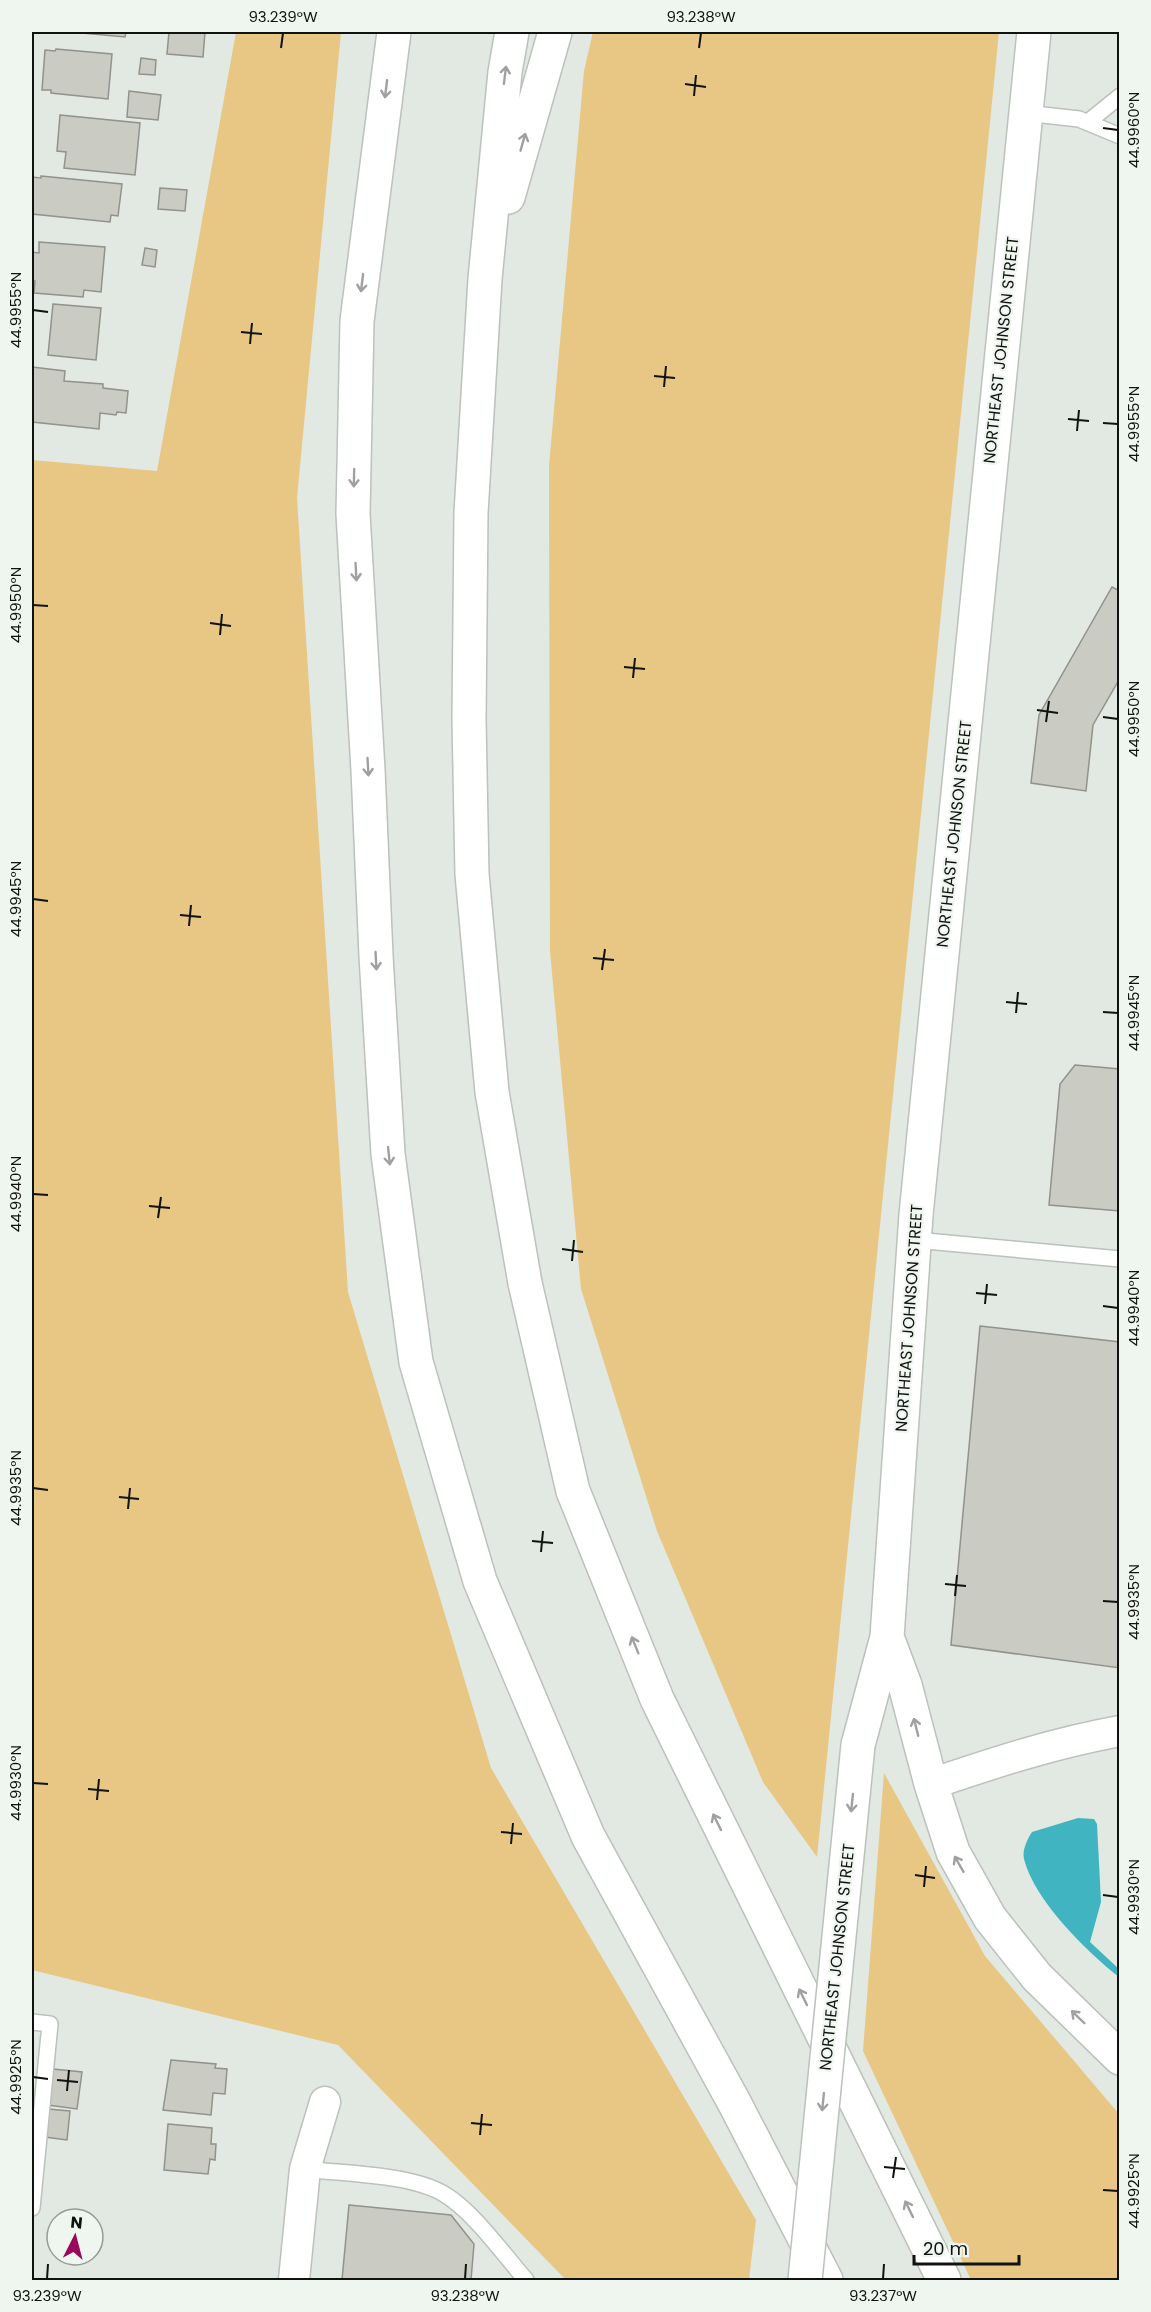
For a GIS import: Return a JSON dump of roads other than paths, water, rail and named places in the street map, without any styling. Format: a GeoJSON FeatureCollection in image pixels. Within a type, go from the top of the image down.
{"type":"FeatureCollection","features":[{"type":"Feature","properties":{"kind":"main road"},"geometry":{"type":"LineString","coordinates":[[394,32],[357,321],[353,514],[388,1154],[416,1362],[480,1581],[588,1836],[735,2104],[826,2280]]}},
{"type":"Feature","properties":{"kind":"main road"},"geometry":{"type":"LineString","coordinates":[[512,32],[505,72],[485,279],[471,513],[469,719],[472,874],[492,1092],[525,1283],[570,1480],[657,1699],[944,2280]]}},
{"type":"Feature","properties":{"kind":"main road"},"geometry":{"type":"LineString","coordinates":[[485,279],[555,32]]}},
{"type":"Feature","properties":{"kind":"main road","name":"NORTHEAST JOHNSON STREET"},"geometry":{"type":"LineString","coordinates":[[805,2280],[858,1745],[887,1638],[915,1240],[1034,32]]}},
{"type":"Feature","properties":{"kind":"main road","name":"NORTHEAST JOHNSON STREET"},"geometry":{"type":"LineString","coordinates":[[887,1638],[905,1685],[931,1784],[953,1852],[990,1918],[1036,1977],[1119,2058]]}},
{"type":"Feature","properties":{"kind":"street"},"geometry":{"type":"LineString","coordinates":[[931,1784],[1003,1759],[1071,1740],[1119,1731]]}},
{"type":"Feature","properties":{"kind":"street"},"geometry":{"type":"LineString","coordinates":[[294,2280],[305,2169],[326,2102]]}},
{"type":"Feature","properties":{"kind":"lane"},"geometry":{"type":"LineString","coordinates":[[1088,122],[1119,96]]}},
{"type":"Feature","properties":{"kind":"lane"},"geometry":{"type":"LineString","coordinates":[[1025,113],[1079,119],[1119,136]]}},
{"type":"Feature","properties":{"kind":"lane"},"geometry":{"type":"LineString","coordinates":[[915,1240],[1119,1259]]}},
{"type":"Feature","properties":{"kind":"lane"},"geometry":{"type":"LineString","coordinates":[[32,2022],[50,2024],[32,2208]]}},
{"type":"Feature","properties":{"kind":"lane"},"geometry":{"type":"LineString","coordinates":[[305,2169],[423,2184],[445,2194],[465,2210],[526,2280]]}},
{"type":"Feature","properties":{"kind":"water"},"geometry":{"type":"Polygon","coordinates":[[[1078,1818],[1094,1819],[1097,1824],[1101,1902],[1090,1942],[1119,1969],[1119,1977],[1092,1954],[1050,1908],[1030,1875],[1024,1859],[1024,1849],[1032,1832],[1078,1818]]]}}]}
